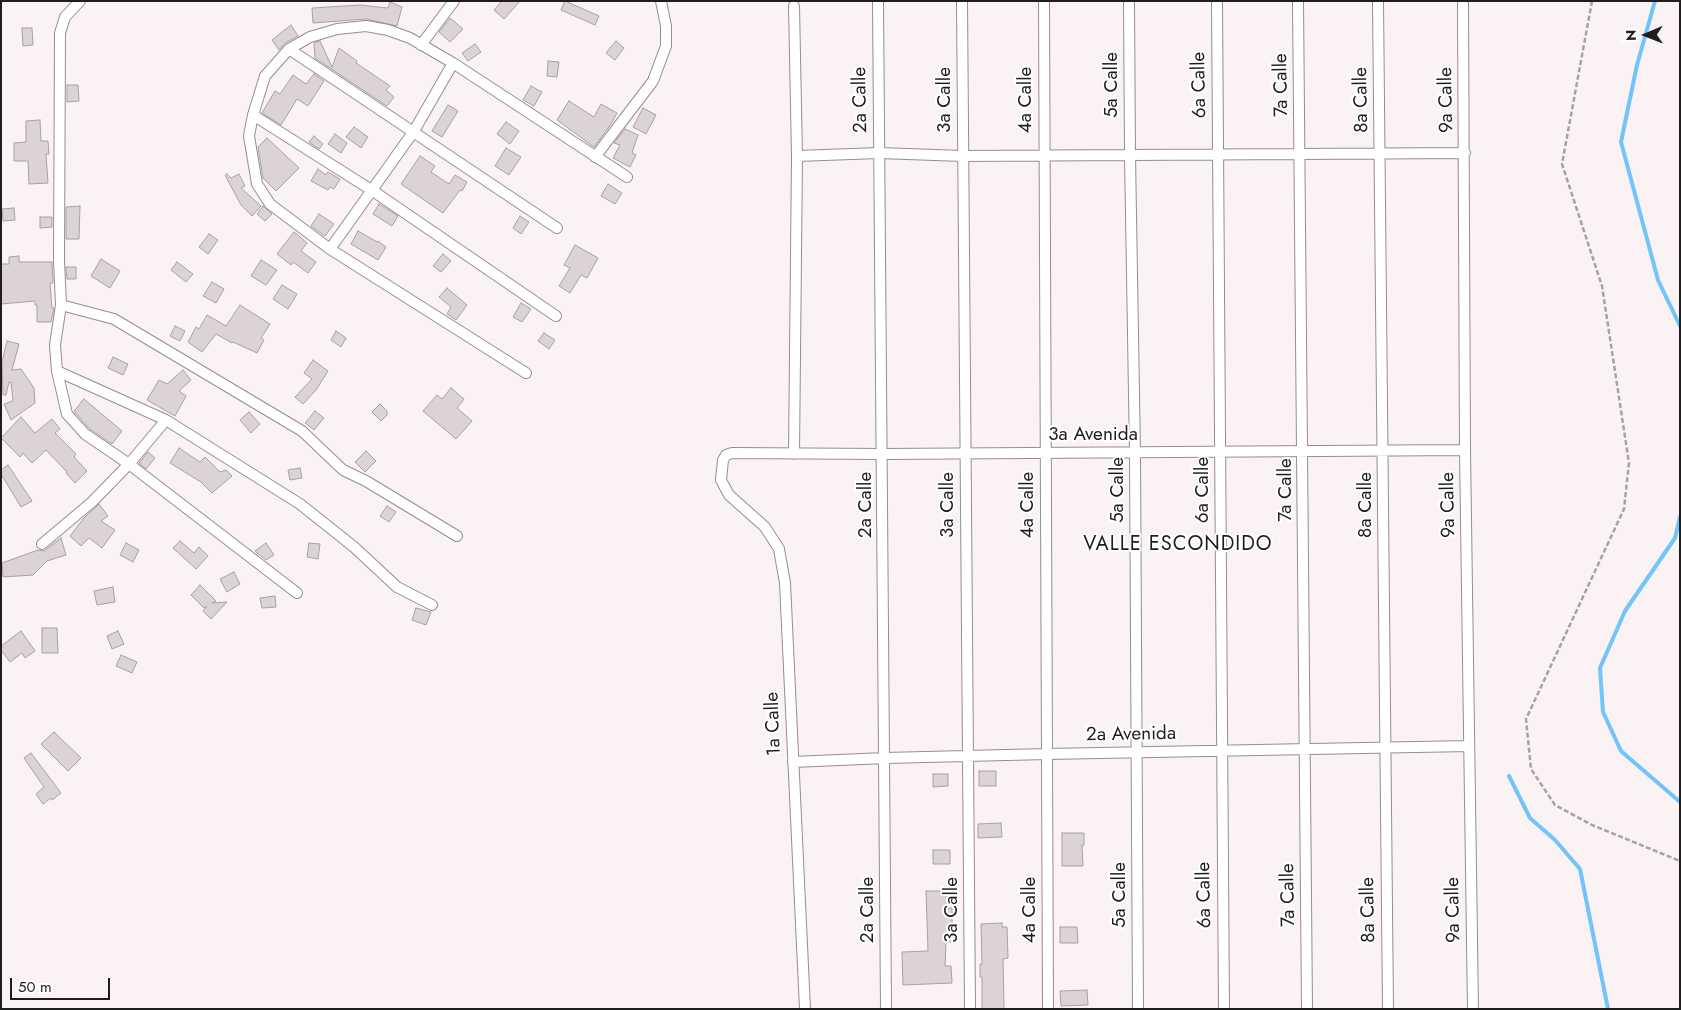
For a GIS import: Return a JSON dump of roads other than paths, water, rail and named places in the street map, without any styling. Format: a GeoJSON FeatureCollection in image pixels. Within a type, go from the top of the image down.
{"type":"FeatureCollection","features":[{"type":"Feature","properties":{"kind":"street"},"geometry":{"type":"LineString","coordinates":[[80,1],[66,17],[60,32],[59,261],[61,305],[55,345],[57,371],[67,414],[85,434],[129,464],[296,593]]}},
{"type":"Feature","properties":{"kind":"street"},"geometry":{"type":"LineString","coordinates":[[421,45],[454,1]]}},
{"type":"Feature","properties":{"kind":"street"},"geometry":{"type":"LineString","coordinates":[[595,157],[653,82],[666,46],[666,26],[661,1]]}},
{"type":"Feature","properties":{"kind":"street","name":"2a Calle"},"geometry":{"type":"LineString","coordinates":[[878,1],[886,1009]]}},
{"type":"Feature","properties":{"kind":"street","name":"3a Calle"},"geometry":{"type":"LineString","coordinates":[[962,1],[970,1009]]}},
{"type":"Feature","properties":{"kind":"street","name":"4a Calle"},"geometry":{"type":"LineString","coordinates":[[1044,1],[1048,1009]]}},
{"type":"Feature","properties":{"kind":"street","name":"5a Calle"},"geometry":{"type":"LineString","coordinates":[[1129,1],[1135,453],[1138,1009]]}},
{"type":"Feature","properties":{"kind":"street","name":"6a Calle"},"geometry":{"type":"LineString","coordinates":[[1217,1],[1224,1009]]}},
{"type":"Feature","properties":{"kind":"street","name":"7a Calle"},"geometry":{"type":"LineString","coordinates":[[1298,1],[1308,1009]]}},
{"type":"Feature","properties":{"kind":"street","name":"8a Calle"},"geometry":{"type":"LineString","coordinates":[[1378,1],[1388,1009]]}},
{"type":"Feature","properties":{"kind":"street","name":"9a Calle"},"geometry":{"type":"LineString","coordinates":[[1463,1],[1465,450],[1473,1009]]}},
{"type":"Feature","properties":{"kind":"street"},"geometry":{"type":"LineString","coordinates":[[794,6],[797,156],[794,454]]}},
{"type":"Feature","properties":{"kind":"street"},"geometry":{"type":"LineString","coordinates":[[526,373],[330,249],[270,204],[257,184],[249,136],[253,115],[265,76],[289,49],[310,37],[337,29],[366,26],[388,30],[410,38],[453,63],[626,178]]}},
{"type":"Feature","properties":{"kind":"street"},"geometry":{"type":"LineString","coordinates":[[289,49],[558,228]]}},
{"type":"Feature","properties":{"kind":"street"},"geometry":{"type":"LineString","coordinates":[[330,249],[414,131],[453,63]]}},
{"type":"Feature","properties":{"kind":"street"},"geometry":{"type":"LineString","coordinates":[[253,115],[372,191],[556,316]]}},
{"type":"Feature","properties":{"kind":"street"},"geometry":{"type":"LineString","coordinates":[[797,156],[880,153],[963,156],[1465,153]]}},
{"type":"Feature","properties":{"kind":"street"},"geometry":{"type":"LineString","coordinates":[[61,305],[114,318],[302,431],[343,470],[366,481],[457,536]]}},
{"type":"Feature","properties":{"kind":"street"},"geometry":{"type":"LineString","coordinates":[[57,371],[166,420],[300,504],[354,547],[397,588],[432,605]]}},
{"type":"Feature","properties":{"kind":"street"},"geometry":{"type":"LineString","coordinates":[[42,544],[92,502],[129,464],[166,420]]}},
{"type":"Feature","properties":{"kind":"street","name":"3a Avenida"},"geometry":{"type":"LineString","coordinates":[[723,460],[726,455],[732,453],[966,454],[1465,450]]}},
{"type":"Feature","properties":{"kind":"street","name":"1a Calle"},"geometry":{"type":"LineString","coordinates":[[723,460],[721,480],[729,495],[765,527],[779,549],[785,583],[805,1009]]}},
{"type":"Feature","properties":{"kind":"street","name":"2a Avenida"},"geometry":{"type":"LineString","coordinates":[[793,762],[1047,754],[1469,746]]}},
{"type":"Feature","properties":{"kind":"waterway"},"geometry":{"type":"LineString","coordinates":[[1655,1],[1637,65],[1621,142],[1658,280],[1680,326]]}},
{"type":"Feature","properties":{"kind":"waterway"},"geometry":{"type":"LineString","coordinates":[[1680,517],[1675,538],[1625,611],[1600,668],[1603,712],[1621,751],[1680,802]]}},
{"type":"Feature","properties":{"kind":"waterway"},"geometry":{"type":"LineString","coordinates":[[1509,776],[1530,818],[1555,840],[1580,869],[1608,1009]]}},
{"type":"Feature","properties":{"kind":"district","name":"VALLE ESCONDIDO"},"geometry":{"type":"Point","coordinates":[1178,545]}}]}
